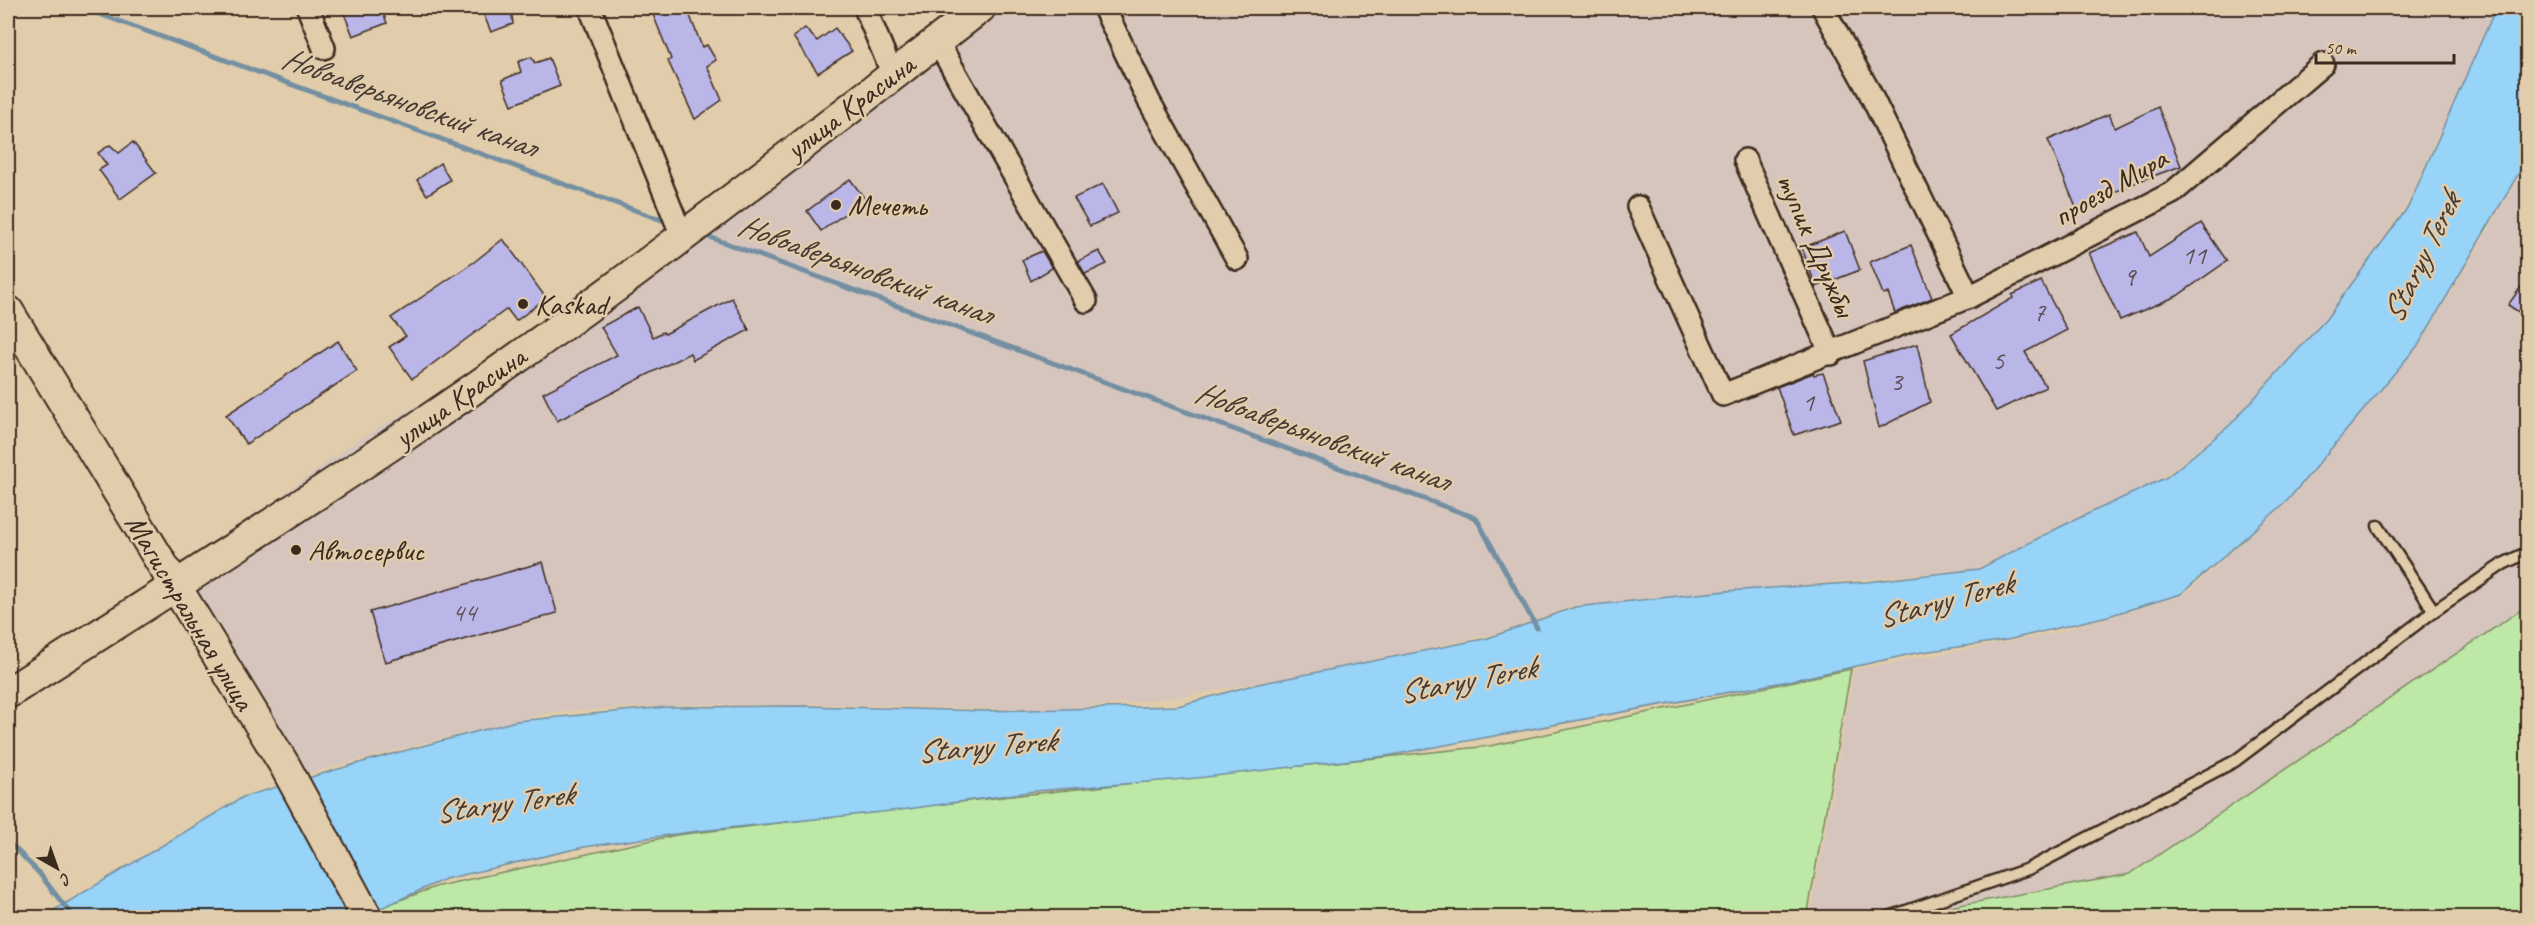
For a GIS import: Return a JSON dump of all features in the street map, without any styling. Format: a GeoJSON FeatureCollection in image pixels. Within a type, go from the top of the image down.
{"type":"FeatureCollection","features":[{"type":"Feature","properties":{"kind":"street"},"geometry":{"type":"LineString","coordinates":[[308,8],[324,48]]}},
{"type":"Feature","properties":{"kind":"street"},"geometry":{"type":"LineString","coordinates":[[590,8],[682,236]]}},
{"type":"Feature","properties":{"kind":"street"},"geometry":{"type":"LineString","coordinates":[[865,8],[893,75]]}},
{"type":"Feature","properties":{"kind":"street","name":"улица Красина"},"geometry":{"type":"LineString","coordinates":[[8,693],[420,426],[539,342],[682,236],[980,8]]}},
{"type":"Feature","properties":{"kind":"street"},"geometry":{"type":"LineString","coordinates":[[1104,8],[1149,101],[1237,259]]}},
{"type":"Feature","properties":{"kind":"street"},"geometry":{"type":"LineString","coordinates":[[1823,8],[1869,91],[1969,297]]}},
{"type":"Feature","properties":{"kind":"street","name":"улица Красина"},"geometry":{"type":"LineString","coordinates":[[938,40],[1086,302]]}},
{"type":"Feature","properties":{"kind":"street","name":"проезд Мира"},"geometry":{"type":"LineString","coordinates":[[1638,207],[1723,395],[1831,354],[1969,297],[2172,193],[2323,64]]}},
{"type":"Feature","properties":{"kind":"street","name":"тупик Дружбы"},"geometry":{"type":"LineString","coordinates":[[1745,160],[1831,354]]}},
{"type":"Feature","properties":{"kind":"street","name":"Магистральная улица"},"geometry":{"type":"LineString","coordinates":[[8,311],[285,766],[367,918]]}},
{"type":"Feature","properties":{"kind":"lane"},"geometry":{"type":"LineString","coordinates":[[2378,526],[2434,610]]}},
{"type":"Feature","properties":{"kind":"lane"},"geometry":{"type":"LineString","coordinates":[[1886,918],[2028,870],[2235,761],[2434,610],[2503,564],[2528,552]]}},
{"type":"Feature","properties":{"kind":"shaded area"},"geometry":{"type":"Polygon","coordinates":[[[989,8],[2498,8],[2406,204],[2330,315],[2233,423],[2160,479],[1975,569],[1572,606],[1500,632],[1325,671],[1177,697],[1046,711],[874,705],[697,704],[552,712],[403,748],[282,781],[164,582],[358,440],[581,311],[989,8]]]}},
{"type":"Feature","properties":{"kind":"shaded area"},"geometry":{"type":"Polygon","coordinates":[[[2527,165],[2527,606],[2127,876],[1891,917],[1810,918],[1854,670],[2051,634],[2186,594],[2287,501],[2429,330],[2527,165]]]}},
{"type":"Feature","properties":{"kind":"green space"},"geometry":{"type":"Polygon","coordinates":[[[2527,606],[2527,917],[1889,918],[2130,874],[2527,606]]]}},
{"type":"Feature","properties":{"kind":"green space"},"geometry":{"type":"Polygon","coordinates":[[[1851,669],[1807,917],[351,918],[438,886],[676,835],[1020,795],[1490,746],[1851,669]]]}},
{"type":"Feature","properties":{"kind":"water","name":"Staryy Terek"},"geometry":{"type":"Polygon","coordinates":[[[2496,8],[2527,8],[2527,159],[2419,344],[2287,501],[2181,594],[2108,616],[2007,640],[1916,653],[1789,681],[1386,756],[1197,778],[1035,791],[901,810],[690,832],[584,847],[445,879],[361,917],[41,918],[243,797],[516,721],[667,707],[805,706],[987,711],[1178,706],[1253,685],[1488,638],[1575,607],[1726,591],[1866,582],[1979,569],[2062,526],[2167,477],[2230,425],[2326,319],[2408,207],[2496,8]]]}},
{"type":"Feature","properties":{"kind":"building"},"geometry":{"type":"Polygon","coordinates":[[[342,8],[381,8],[387,23],[353,36],[342,8]]]}},
{"type":"Feature","properties":{"kind":"building"},"geometry":{"type":"Polygon","coordinates":[[[481,8],[511,8],[513,24],[491,32],[481,8]]]}},
{"type":"Feature","properties":{"kind":"building"},"geometry":{"type":"Polygon","coordinates":[[[666,8],[687,8],[702,47],[707,45],[716,60],[707,66],[722,100],[695,119],[668,61],[671,59],[652,12],[666,8]]]}},
{"type":"Feature","properties":{"kind":"building"},"geometry":{"type":"Polygon","coordinates":[[[805,28],[817,41],[835,28],[852,51],[818,73],[793,37],[805,28]]]}},
{"type":"Feature","properties":{"kind":"building"},"geometry":{"type":"Polygon","coordinates":[[[531,57],[535,63],[549,58],[560,86],[512,105],[502,80],[521,72],[518,62],[531,57]]]}},
{"type":"Feature","properties":{"kind":"building"},"geometry":{"type":"Polygon","coordinates":[[[2158,107],[2181,166],[2139,181],[2077,210],[2048,140],[2109,114],[2115,128],[2158,107]]]}},
{"type":"Feature","properties":{"kind":"building"},"geometry":{"type":"Polygon","coordinates":[[[133,142],[156,173],[120,199],[99,170],[107,165],[98,153],[110,145],[119,153],[133,142]]]}},
{"type":"Feature","properties":{"kind":"building"},"geometry":{"type":"Polygon","coordinates":[[[440,163],[450,180],[427,195],[417,180],[440,163]]]}},
{"type":"Feature","properties":{"kind":"building","name":"Мечеть"},"geometry":{"type":"Polygon","coordinates":[[[850,179],[865,199],[821,231],[807,211],[850,179]]]}},
{"type":"Feature","properties":{"kind":"building"},"geometry":{"type":"Polygon","coordinates":[[[1103,184],[1118,213],[1090,226],[1074,198],[1103,184]]]}},
{"type":"Feature","properties":{"kind":"building"},"geometry":{"type":"Polygon","coordinates":[[[2201,223],[2227,261],[2177,296],[2120,320],[2089,253],[2138,232],[2149,257],[2201,223]]]}},
{"type":"Feature","properties":{"kind":"building"},"geometry":{"type":"Polygon","coordinates":[[[1845,231],[1860,270],[1816,287],[1802,248],[1845,231]]]}},
{"type":"Feature","properties":{"kind":"building"},"geometry":{"type":"Polygon","coordinates":[[[503,239],[546,298],[516,321],[507,309],[412,379],[389,347],[406,336],[391,318],[474,262],[503,239]]]}},
{"type":"Feature","properties":{"kind":"building"},"geometry":{"type":"Polygon","coordinates":[[[1911,245],[1932,298],[1895,313],[1888,293],[1883,294],[1870,262],[1911,245]]]}},
{"type":"Feature","properties":{"kind":"building"},"geometry":{"type":"Polygon","coordinates":[[[1042,251],[1052,268],[1031,281],[1022,260],[1042,251]]]}},
{"type":"Feature","properties":{"kind":"building"},"geometry":{"type":"Polygon","coordinates":[[[1099,251],[1107,264],[1085,274],[1078,261],[1099,251]]]}},
{"type":"Feature","properties":{"kind":"building"},"geometry":{"type":"Polygon","coordinates":[[[2528,277],[2528,318],[2508,305],[2528,277]]]}},
{"type":"Feature","properties":{"kind":"building"},"geometry":{"type":"Polygon","coordinates":[[[2041,281],[2067,330],[2025,352],[2046,387],[1996,411],[1951,334],[2013,298],[2012,295],[2041,281]]]}},
{"type":"Feature","properties":{"kind":"building"},"geometry":{"type":"Polygon","coordinates":[[[732,298],[749,330],[693,360],[690,353],[557,421],[543,393],[617,355],[601,327],[638,307],[653,337],[663,332],[665,334],[732,298]]]}},
{"type":"Feature","properties":{"kind":"building"},"geometry":{"type":"Polygon","coordinates":[[[338,341],[357,371],[246,444],[226,415],[338,341]]]}},
{"type":"Feature","properties":{"kind":"building"},"geometry":{"type":"Polygon","coordinates":[[[1917,344],[1930,402],[1879,428],[1863,361],[1917,344]]]}},
{"type":"Feature","properties":{"kind":"building"},"geometry":{"type":"Polygon","coordinates":[[[1813,373],[1814,375],[1823,373],[1841,420],[1794,435],[1777,387],[1813,373]]]}},
{"type":"Feature","properties":{"kind":"building"},"geometry":{"type":"Polygon","coordinates":[[[543,562],[557,613],[385,662],[370,612],[543,562]]]}},
{"type":"Feature","properties":{"kind":"waterway","name":"Новоаверьяновский канал"},"geometry":{"type":"LineString","coordinates":[[83,8],[670,223]]}},
{"type":"Feature","properties":{"kind":"waterway","name":"Новоаверьяновский канал"},"geometry":{"type":"LineString","coordinates":[[701,234],[1476,518],[1537,628]]}},
{"type":"Feature","properties":{"kind":"waterway"},"geometry":{"type":"LineString","coordinates":[[8,841],[39,873],[74,918]]}},
{"type":"Feature","properties":{"kind":"place","name":"Мечеть"},"geometry":{"type":"Point","coordinates":[836,205]}},
{"type":"Feature","properties":{"kind":"place","name":"Kaskad"},"geometry":{"type":"Point","coordinates":[523,304]}},
{"type":"Feature","properties":{"kind":"place","name":"Автосервис"},"geometry":{"type":"Point","coordinates":[296,550]}}]}
